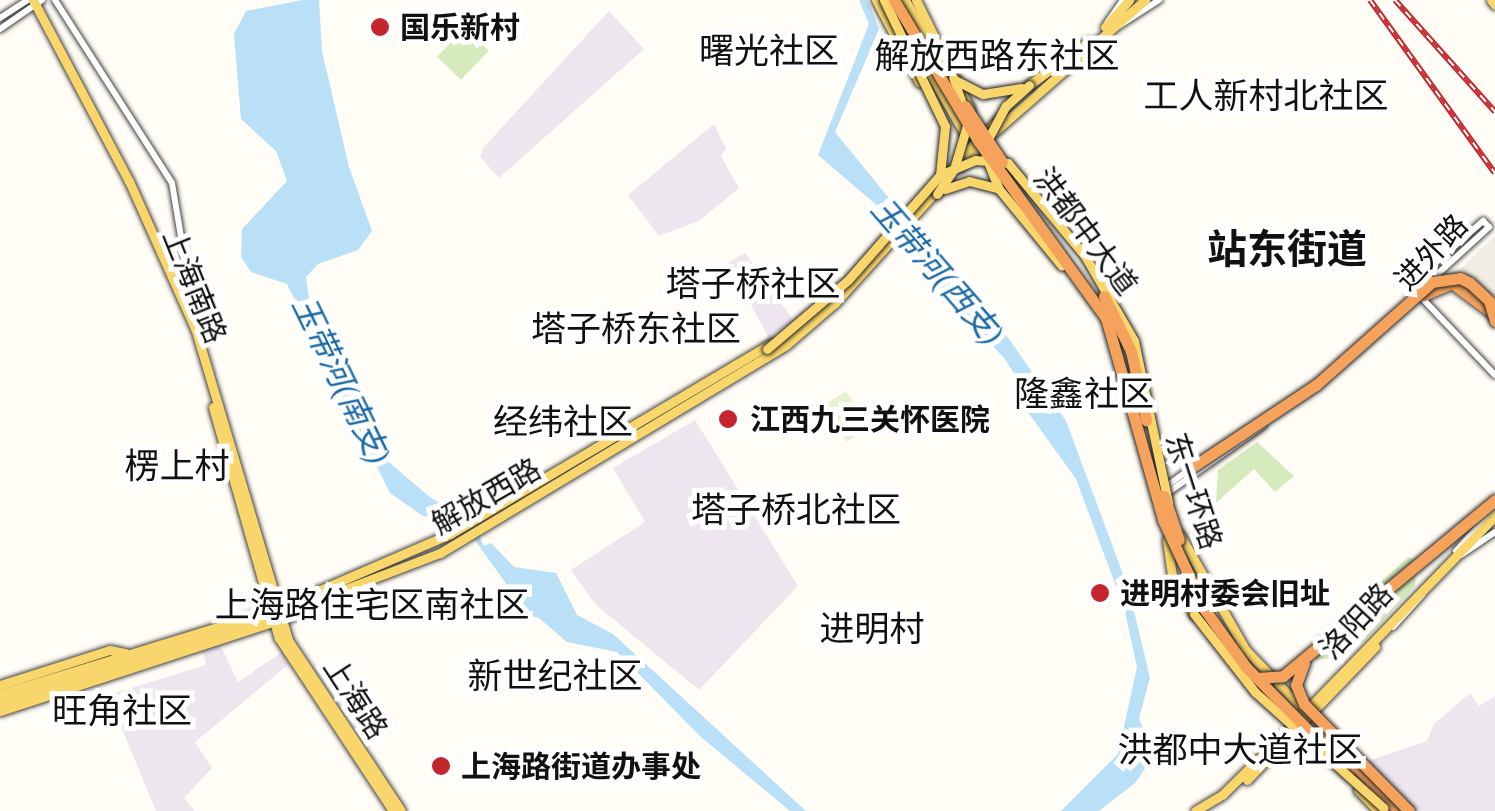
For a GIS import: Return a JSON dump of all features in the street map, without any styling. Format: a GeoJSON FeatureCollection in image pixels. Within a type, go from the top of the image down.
{"type":"FeatureCollection","features":[{"type":"Feature","properties":{"kind":"highway","name":"东一环路"},"geometry":{"type":"LineString","coordinates":[[888,0],[978,142],[1094,295],[1130,387],[1166,518],[1198,598],[1246,667],[1383,810]]}},
{"type":"Feature","properties":{"kind":"highway","name":"东一环路"},"geometry":{"type":"LineString","coordinates":[[908,0],[1004,165],[1113,313],[1131,351],[1166,518],[1224,625],[1403,811]]}},
{"type":"Feature","properties":{"kind":"highway"},"geometry":{"type":"LineString","coordinates":[[1191,468],[1316,385],[1432,282],[1460,278],[1470,283],[1494,317]]}},
{"type":"Feature","properties":{"kind":"highway"},"geometry":{"type":"LineString","coordinates":[[1419,294],[1452,283],[1494,317]]}},
{"type":"Feature","properties":{"kind":"highway"},"geometry":{"type":"LineString","coordinates":[[1166,518],[1198,612],[1249,676],[1283,676],[1376,594],[1495,500]]}},
{"type":"Feature","properties":{"kind":"highway"},"geometry":{"type":"LineString","coordinates":[[1376,594],[1304,663],[1296,684],[1304,704],[1403,811]]}},
{"type":"Feature","properties":{"kind":"main road"},"geometry":{"type":"LineString","coordinates":[[876,0],[933,106],[960,128]]}},
{"type":"Feature","properties":{"kind":"main road"},"geometry":{"type":"LineString","coordinates":[[888,0],[960,128]]}},
{"type":"Feature","properties":{"kind":"main road"},"geometry":{"type":"LineString","coordinates":[[888,0],[944,126],[940,176]]}},
{"type":"Feature","properties":{"kind":"main road"},"geometry":{"type":"LineString","coordinates":[[908,0],[938,41],[971,112]]}},
{"type":"Feature","properties":{"kind":"main road"},"geometry":{"type":"LineString","coordinates":[[862,275],[937,194],[954,169],[968,122],[954,77],[908,0]]}},
{"type":"Feature","properties":{"kind":"main road"},"geometry":{"type":"LineString","coordinates":[[908,0],[971,112]]}},
{"type":"Feature","properties":{"kind":"main road"},"geometry":{"type":"LineString","coordinates":[[986,134],[1107,29],[1129,0]]}},
{"type":"Feature","properties":{"kind":"main road"},"geometry":{"type":"LineString","coordinates":[[1130,387],[1079,286],[999,189],[986,163],[989,136],[1006,106],[1145,0]]}},
{"type":"Feature","properties":{"kind":"main road","name":"上海南路"},"geometry":{"type":"LineString","coordinates":[[31,2],[129,181],[196,331],[276,616]]}},
{"type":"Feature","properties":{"kind":"main road","name":"上海南路"},"geometry":{"type":"LineString","coordinates":[[31,2],[125,184],[192,335],[276,616]]}},
{"type":"Feature","properties":{"kind":"main road"},"geometry":{"type":"LineString","coordinates":[[0,703],[400,578],[481,526],[769,364],[847,299],[891,239],[986,134],[1088,42]]}},
{"type":"Feature","properties":{"kind":"main road"},"geometry":{"type":"LineString","coordinates":[[954,77],[983,94],[1029,85]]}},
{"type":"Feature","properties":{"kind":"main road","name":"洪都中大道"},"geometry":{"type":"LineString","coordinates":[[971,112],[1114,305],[1138,361],[1166,491],[1186,550],[1215,605],[1245,649],[1403,811]]}},
{"type":"Feature","properties":{"kind":"main road","name":"洪都中大道"},"geometry":{"type":"LineString","coordinates":[[960,128],[1104,324],[1167,540],[1202,611],[1298,725],[1383,810]]}},
{"type":"Feature","properties":{"kind":"main road"},"geometry":{"type":"LineString","coordinates":[[729,377],[848,280],[940,176],[975,160],[1008,163],[1110,291],[1144,369],[1166,518]]}},
{"type":"Feature","properties":{"kind":"main road"},"geometry":{"type":"LineString","coordinates":[[0,711],[276,616],[459,539],[754,356],[891,239],[959,163]]}},
{"type":"Feature","properties":{"kind":"main road"},"geometry":{"type":"LineString","coordinates":[[937,194],[969,181],[999,189]]}},
{"type":"Feature","properties":{"kind":"main road","name":"解放西路"},"geometry":{"type":"LineString","coordinates":[[481,526],[761,363],[862,275],[891,239]]}},
{"type":"Feature","properties":{"kind":"main road","name":"解放西路"},"geometry":{"type":"LineString","coordinates":[[481,526],[729,377],[806,323],[891,239]]}},
{"type":"Feature","properties":{"kind":"main road","name":"洛阳路"},"geometry":{"type":"LineString","coordinates":[[1308,715],[1453,558],[1495,519]]}},
{"type":"Feature","properties":{"kind":"main road"},"geometry":{"type":"LineString","coordinates":[[1167,540],[1172,575],[1194,614],[1255,692],[1383,810]]}},
{"type":"Feature","properties":{"kind":"main road","name":"洛阳路"},"geometry":{"type":"LineString","coordinates":[[1308,715],[1453,558]]}},
{"type":"Feature","properties":{"kind":"main road"},"geometry":{"type":"LineString","coordinates":[[0,694],[128,654],[276,616]]}},
{"type":"Feature","properties":{"kind":"main road","name":"上海路"},"geometry":{"type":"LineString","coordinates":[[276,616],[393,811]]}},
{"type":"Feature","properties":{"kind":"main road","name":"上海路"},"geometry":{"type":"LineString","coordinates":[[276,616],[401,811]]}},
{"type":"Feature","properties":{"kind":"main road"},"geometry":{"type":"LineString","coordinates":[[0,685],[110,650],[128,654]]}},
{"type":"Feature","properties":{"kind":"main road"},"geometry":{"type":"LineString","coordinates":[[1205,811],[1308,715]]}},
{"type":"Feature","properties":{"kind":"main road"},"geometry":{"type":"LineString","coordinates":[[1195,811],[1222,795],[1298,725]]}},
{"type":"Feature","properties":{"kind":"street","name":"上海南路"},"geometry":{"type":"LineString","coordinates":[[55,0],[172,183],[196,331]]}},
{"type":"Feature","properties":{"kind":"street"},"geometry":{"type":"LineString","coordinates":[[1107,29],[1159,0]]}},
{"type":"Feature","properties":{"kind":"street"},"geometry":{"type":"LineString","coordinates":[[0,18],[31,2]]}},
{"type":"Feature","properties":{"kind":"street"},"geometry":{"type":"LineString","coordinates":[[0,29],[31,2]]}},
{"type":"Feature","properties":{"kind":"street","name":"进外路"},"geometry":{"type":"LineString","coordinates":[[1153,497],[1166,491],[1322,386],[1419,294],[1432,278],[1489,227],[1483,221],[1424,272],[1419,294],[1314,380],[1191,468],[1166,491]]}},
{"type":"Feature","properties":{"kind":"street"},"geometry":{"type":"LineString","coordinates":[[1419,294],[1495,375]]}},
{"type":"Feature","properties":{"kind":"street","name":"洛阳路"},"geometry":{"type":"LineString","coordinates":[[1453,558],[1495,507]]}},
{"type":"Feature","properties":{"kind":"street","name":"洛阳路"},"geometry":{"type":"LineString","coordinates":[[1453,558],[1495,532]]}},
{"type":"Feature","properties":{"kind":"shaded area"},"geometry":{"type":"Polygon","coordinates":[[[609,11],[644,49],[499,178],[480,157],[483,148],[609,11]]]}},
{"type":"Feature","properties":{"kind":"shaded area"},"geometry":{"type":"Polygon","coordinates":[[[714,124],[726,149],[721,156],[739,188],[699,221],[659,236],[628,195],[714,124]]]}},
{"type":"Feature","properties":{"kind":"shaded area"},"geometry":{"type":"Polygon","coordinates":[[[1495,236],[1495,305],[1461,268],[1495,236]]]}},
{"type":"Feature","properties":{"kind":"shaded area"},"geometry":{"type":"Polygon","coordinates":[[[745,253],[794,321],[769,338],[728,263],[745,253]]]}},
{"type":"Feature","properties":{"kind":"shaded area"},"geometry":{"type":"Polygon","coordinates":[[[695,420],[798,586],[699,690],[596,605],[571,570],[645,522],[613,468],[695,420]]]}},
{"type":"Feature","properties":{"kind":"shaded area"},"geometry":{"type":"Polygon","coordinates":[[[217,638],[238,682],[282,652],[289,664],[195,742],[212,768],[184,798],[195,811],[156,811],[108,695],[206,665],[201,643],[217,638]]]}},
{"type":"Feature","properties":{"kind":"shaded area"},"geometry":{"type":"Polygon","coordinates":[[[1470,693],[1479,706],[1495,696],[1495,811],[1414,811],[1365,762],[1427,741],[1434,724],[1470,693]]]}},
{"type":"Feature","properties":{"kind":"green space"},"geometry":{"type":"Polygon","coordinates":[[[465,28],[489,51],[461,80],[437,57],[465,28]]]}},
{"type":"Feature","properties":{"kind":"green space"},"geometry":{"type":"Polygon","coordinates":[[[846,391],[869,427],[847,442],[823,406],[846,391]]]}},
{"type":"Feature","properties":{"kind":"green space"},"geometry":{"type":"Polygon","coordinates":[[[1257,442],[1294,476],[1275,492],[1254,469],[1216,503],[1218,470],[1257,442]]]}},
{"type":"Feature","properties":{"kind":"green space"},"geometry":{"type":"Polygon","coordinates":[[[1408,557],[1416,560],[1415,586],[1365,640],[1339,657],[1318,660],[1306,651],[1408,557]]]}},
{"type":"Feature","properties":{"kind":"water","name":"玉带河(南支)"},"geometry":{"type":"Polygon","coordinates":[[[319,0],[322,51],[349,167],[372,231],[358,250],[318,264],[306,277],[310,305],[349,381],[372,448],[431,498],[471,519],[484,546],[491,543],[514,567],[556,573],[577,615],[613,634],[806,811],[790,811],[701,737],[617,652],[567,642],[539,618],[516,613],[505,582],[461,521],[423,516],[390,493],[287,284],[251,272],[241,257],[242,229],[287,181],[276,151],[241,119],[234,34],[246,11],[319,0]]]}},
{"type":"Feature","properties":{"kind":"water","name":"玉带河(西支)"},"geometry":{"type":"Polygon","coordinates":[[[859,0],[868,0],[879,29],[835,132],[892,202],[892,211],[1009,339],[1066,421],[1129,590],[1150,678],[1139,718],[1153,757],[1135,783],[1099,811],[1061,811],[1118,754],[1137,667],[1124,608],[1076,479],[1025,408],[1021,384],[1004,358],[944,294],[887,214],[818,155],[869,24],[859,0]]]}},
{"type":"Feature","properties":{"kind":"railway"},"geometry":{"type":"LineString","coordinates":[[1370,0],[1495,173]]}},
{"type":"Feature","properties":{"kind":"railway"},"geometry":{"type":"LineString","coordinates":[[1395,0],[1495,112]]}},
{"type":"Feature","properties":{"kind":"place","name":"国乐新村"},"geometry":{"type":"Point","coordinates":[380,27]}},
{"type":"Feature","properties":{"kind":"place","name":"江西九三关怀医院"},"geometry":{"type":"Point","coordinates":[728,419]}},
{"type":"Feature","properties":{"kind":"place","name":"进明村委会旧址"},"geometry":{"type":"Point","coordinates":[1100,593]}},
{"type":"Feature","properties":{"kind":"place","name":"上海路街道办事处"},"geometry":{"type":"Point","coordinates":[441,766]}},
{"type":"Feature","properties":{"kind":"district","name":"曙光社区"},"geometry":{"type":"Point","coordinates":[769,50]}},
{"type":"Feature","properties":{"kind":"district","name":"解放西路东社区"},"geometry":{"type":"Point","coordinates":[997,55]}},
{"type":"Feature","properties":{"kind":"district","name":"工人新村北社区"},"geometry":{"type":"Point","coordinates":[1266,95]}},
{"type":"Feature","properties":{"kind":"district","name":"站东街道"},"geometry":{"type":"Point","coordinates":[1287,248]}},
{"type":"Feature","properties":{"kind":"district","name":"塔子桥社区"},"geometry":{"type":"Point","coordinates":[753,283]}},
{"type":"Feature","properties":{"kind":"district","name":"塔子桥东社区"},"geometry":{"type":"Point","coordinates":[636,328]}},
{"type":"Feature","properties":{"kind":"district","name":"隆鑫社区"},"geometry":{"type":"Point","coordinates":[1084,393]}},
{"type":"Feature","properties":{"kind":"district","name":"经纬社区"},"geometry":{"type":"Point","coordinates":[563,421]}},
{"type":"Feature","properties":{"kind":"district","name":"楞上村"},"geometry":{"type":"Point","coordinates":[177,465]}},
{"type":"Feature","properties":{"kind":"district","name":"塔子桥北社区"},"geometry":{"type":"Point","coordinates":[796,509]}},
{"type":"Feature","properties":{"kind":"district","name":"上海路住宅区南社区"},"geometry":{"type":"Point","coordinates":[372,604]}},
{"type":"Feature","properties":{"kind":"district","name":"进明村"},"geometry":{"type":"Point","coordinates":[872,628]}},
{"type":"Feature","properties":{"kind":"district","name":"新世纪社区"},"geometry":{"type":"Point","coordinates":[555,675]}},
{"type":"Feature","properties":{"kind":"district","name":"旺角社区"},"geometry":{"type":"Point","coordinates":[122,710]}},
{"type":"Feature","properties":{"kind":"district","name":"洪都中大道社区"},"geometry":{"type":"Point","coordinates":[1240,749]}}]}
